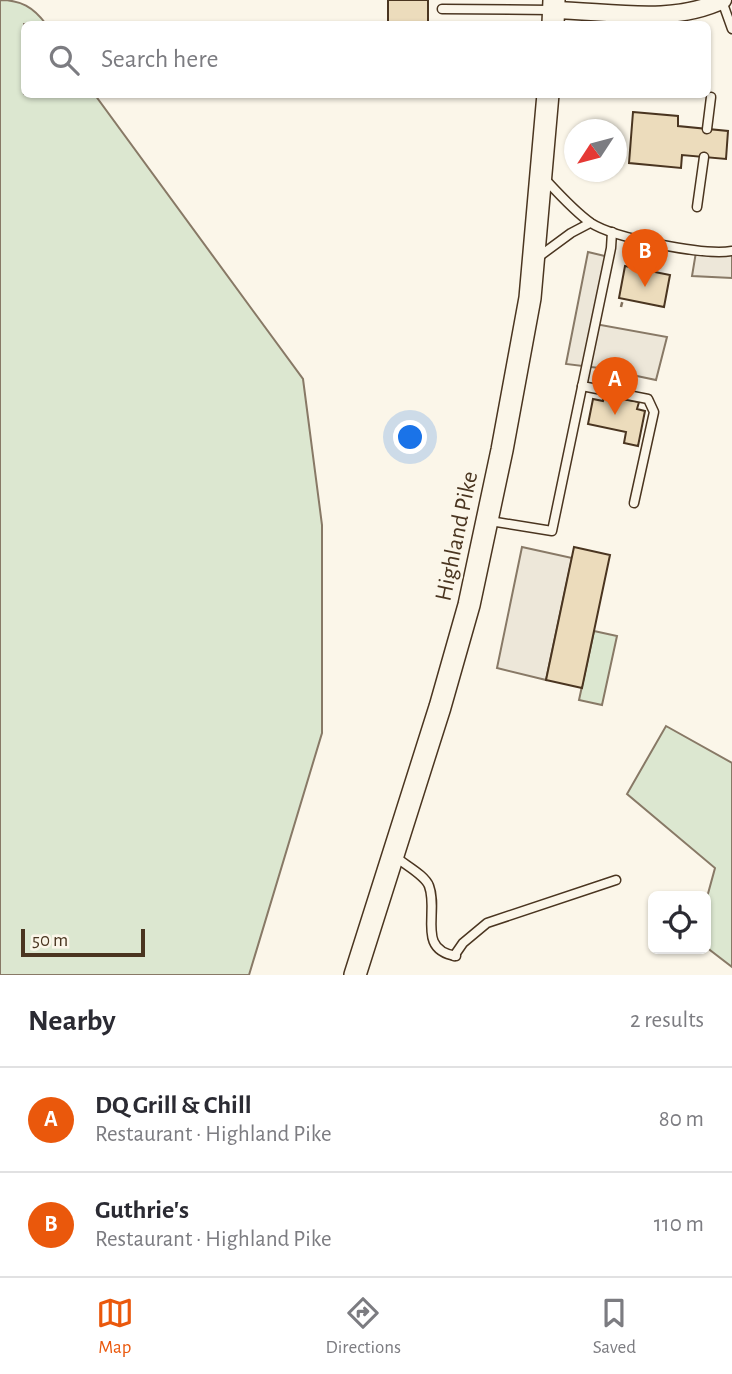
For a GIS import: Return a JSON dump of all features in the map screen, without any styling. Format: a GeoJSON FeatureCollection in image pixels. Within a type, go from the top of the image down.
{"type":"FeatureCollection","features":[{"type":"Feature","properties":{"kind":"main road","name":"Highland Pike"},"geometry":{"type":"LineString","coordinates":[[355,975],[444,695],[469,605],[523,335],[534,259],[548,98]]}},
{"type":"Feature","properties":{"kind":"street"},"geometry":{"type":"LineString","coordinates":[[554,11],[675,13],[722,1]]}},
{"type":"Feature","properties":{"kind":"lane"},"geometry":{"type":"LineString","coordinates":[[722,1],[732,29]]}},
{"type":"Feature","properties":{"kind":"lane"},"geometry":{"type":"LineString","coordinates":[[442,9],[554,11]]}},
{"type":"Feature","properties":{"kind":"lane"},"geometry":{"type":"LineString","coordinates":[[707,129],[711,98]]}},
{"type":"Feature","properties":{"kind":"lane"},"geometry":{"type":"LineString","coordinates":[[697,207],[704,157]]}},
{"type":"Feature","properties":{"kind":"lane"},"geometry":{"type":"LineString","coordinates":[[542,175],[590,223],[612,232],[701,252],[732,251]]}},
{"type":"Feature","properties":{"kind":"lane"},"geometry":{"type":"LineString","coordinates":[[534,259],[590,223]]}},
{"type":"Feature","properties":{"kind":"lane"},"geometry":{"type":"LineString","coordinates":[[487,521],[552,531],[611,248],[612,232]]}},
{"type":"Feature","properties":{"kind":"lane"},"geometry":{"type":"LineString","coordinates":[[582,386],[648,399],[653,412],[634,503]]}},
{"type":"Feature","properties":{"kind":"lane"},"geometry":{"type":"LineString","coordinates":[[393,855],[428,883],[433,898],[431,933],[435,946],[446,954],[456,956],[463,943],[487,923],[616,880]]}},
{"type":"Feature","properties":{"kind":"path"},"geometry":{"type":"LineString","coordinates":[[650,272],[653,253]]}},
{"type":"Feature","properties":{"kind":"path"},"geometry":{"type":"LineString","coordinates":[[621,307],[623,299]]}},
{"type":"Feature","properties":{"kind":"green space"},"geometry":{"type":"Polygon","coordinates":[[[0,0],[14,1],[26,6],[43,21],[21,21],[21,98],[97,98],[303,379],[322,525],[322,733],[249,975],[0,975],[0,0]]]}},
{"type":"Feature","properties":{"kind":"green space"},"geometry":{"type":"Polygon","coordinates":[[[594,631],[617,636],[602,705],[579,700],[594,631]]]}},
{"type":"Feature","properties":{"kind":"green space"},"geometry":{"type":"Polygon","coordinates":[[[666,726],[732,763],[732,967],[711,951],[711,891],[709,891],[715,868],[627,794],[666,726]]]}},
{"type":"Feature","properties":{"kind":"shaded area"},"geometry":{"type":"Polygon","coordinates":[[[732,251],[732,278],[692,276],[696,252],[732,251]]]}},
{"type":"Feature","properties":{"kind":"shaded area"},"geometry":{"type":"Polygon","coordinates":[[[588,252],[609,257],[595,324],[667,337],[656,380],[566,364],[588,252]]]}},
{"type":"Feature","properties":{"kind":"shaded area"},"geometry":{"type":"Polygon","coordinates":[[[522,547],[572,558],[546,680],[497,668],[522,547]]]}},
{"type":"Feature","properties":{"kind":"building"},"geometry":{"type":"Polygon","coordinates":[[[388,0],[428,0],[428,21],[388,21],[388,0]]]}},
{"type":"Feature","properties":{"kind":"building"},"geometry":{"type":"Polygon","coordinates":[[[633,112],[678,116],[678,126],[728,131],[726,159],[682,155],[681,168],[629,163],[633,112]]]}},
{"type":"Feature","properties":{"kind":"building"},"geometry":{"type":"Polygon","coordinates":[[[625,266],[670,275],[664,307],[619,298],[625,266]]]}},
{"type":"Feature","properties":{"kind":"building"},"geometry":{"type":"Polygon","coordinates":[[[604,396],[639,402],[637,409],[645,411],[638,446],[624,443],[626,432],[588,424],[593,399],[603,401],[604,396]]]}},
{"type":"Feature","properties":{"kind":"building"},"geometry":{"type":"Polygon","coordinates":[[[574,547],[610,555],[582,688],[546,680],[574,547]]]}},
{"type":"Feature","properties":{"kind":"place","name":"Guthrie's"},"geometry":{"type":"Point","coordinates":[645,287]}},
{"type":"Feature","properties":{"kind":"place","name":"DQ Grill & Chill"},"geometry":{"type":"Point","coordinates":[615,415]}}]}
